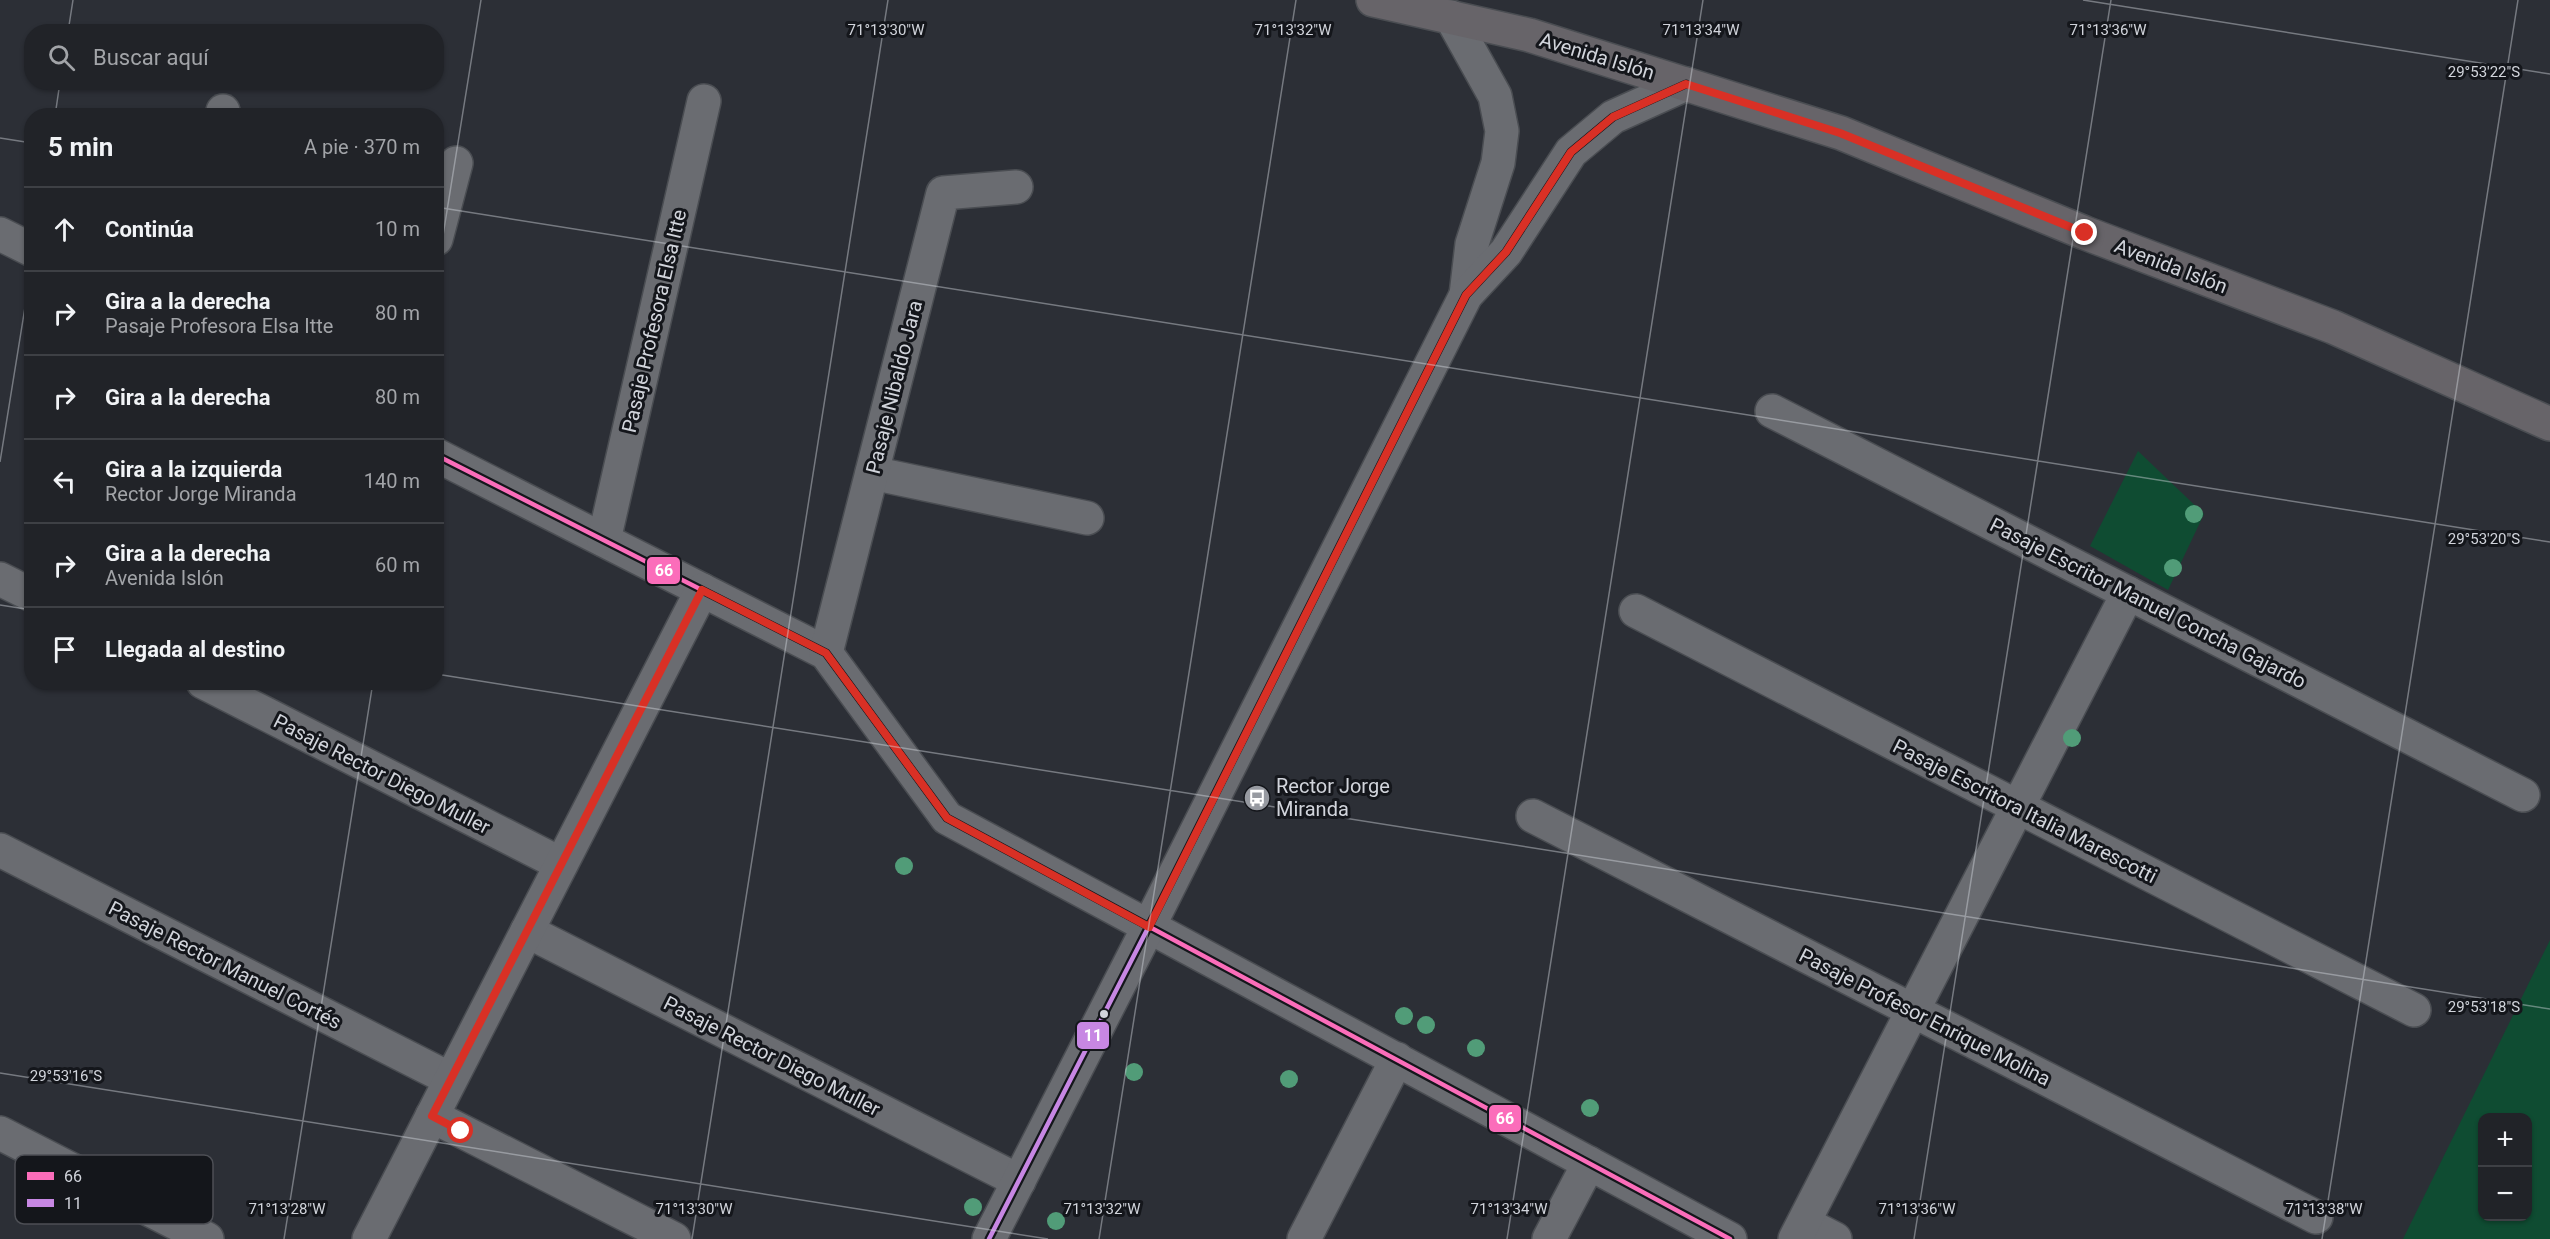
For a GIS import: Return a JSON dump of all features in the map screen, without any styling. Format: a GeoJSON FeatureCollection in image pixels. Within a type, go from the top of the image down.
{"type":"FeatureCollection","features":[{"type":"Feature","properties":{"kind":"main road","name":"Avenida Islón"},"geometry":{"type":"LineString","coordinates":[[1373,0],[1529,35],[1840,133],[2085,233],[2333,327],[2550,424]]}},
{"type":"Feature","properties":{"kind":"street"},"geometry":{"type":"LineString","coordinates":[[1451,17],[1495,96],[1502,130],[1498,163],[1472,244],[1466,295]]}},
{"type":"Feature","properties":{"kind":"street"},"geometry":{"type":"LineString","coordinates":[[989,1239],[1149,927],[1466,295],[1506,252],[1571,152],[1613,117],[1686,84]]}},
{"type":"Feature","properties":{"kind":"street","name":"Pasaje Profesora Elsa Itte"},"geometry":{"type":"LineString","coordinates":[[604,540],[704,101]]}},
{"type":"Feature","properties":{"kind":"street"},"geometry":{"type":"LineString","coordinates":[[444,209],[456,163]]}},
{"type":"Feature","properties":{"kind":"street","name":"Pasaje Nibaldo Jara"},"geometry":{"type":"LineString","coordinates":[[826,653],[943,194],[1016,187]]}},
{"type":"Feature","properties":{"kind":"street"},"geometry":{"type":"LineString","coordinates":[[0,234],[24,246]]}},
{"type":"Feature","properties":{"kind":"street","name":"Pasaje Escritor Manuel Concha Gajardo"},"geometry":{"type":"LineString","coordinates":[[1772,411],[2523,795]]}},
{"type":"Feature","properties":{"kind":"street"},"geometry":{"type":"LineString","coordinates":[[444,459],[826,653],[947,818],[1730,1239]]}},
{"type":"Feature","properties":{"kind":"street"},"geometry":{"type":"LineString","coordinates":[[872,473],[1087,519]]}},
{"type":"Feature","properties":{"kind":"street"},"geometry":{"type":"LineString","coordinates":[[0,579],[24,591]]}},
{"type":"Feature","properties":{"kind":"street"},"geometry":{"type":"LineString","coordinates":[[369,1239],[702,590]]}},
{"type":"Feature","properties":{"kind":"street"},"geometry":{"type":"LineString","coordinates":[[1835,1239],[1799,1231],[2128,593]]}},
{"type":"Feature","properties":{"kind":"street","name":"Pasaje Escritora Italia Marescotti"},"geometry":{"type":"LineString","coordinates":[[1636,611],[2414,1010]]}},
{"type":"Feature","properties":{"kind":"street","name":"Pasaje Rector Diego Muller"},"geometry":{"type":"LineString","coordinates":[[219,690],[561,864]]}},
{"type":"Feature","properties":{"kind":"street","name":"Pasaje Profesor Enrique Molina"},"geometry":{"type":"LineString","coordinates":[[1533,816],[2316,1217]]}},
{"type":"Feature","properties":{"kind":"street","name":"Pasaje Rector Manuel Cortés"},"geometry":{"type":"LineString","coordinates":[[0,850],[450,1079]]}},
{"type":"Feature","properties":{"kind":"street","name":"Pasaje Rector Diego Muller"},"geometry":{"type":"LineString","coordinates":[[527,931],[1019,1181]]}},
{"type":"Feature","properties":{"kind":"street"},"geometry":{"type":"LineString","coordinates":[[1304,1239],[1397,1059]]}},
{"type":"Feature","properties":{"kind":"street"},"geometry":{"type":"LineString","coordinates":[[432,1116],[674,1239]]}},
{"type":"Feature","properties":{"kind":"street"},"geometry":{"type":"LineString","coordinates":[[0,1133],[43,1155]]}},
{"type":"Feature","properties":{"kind":"street"},"geometry":{"type":"LineString","coordinates":[[1549,1239],[1589,1163]]}},
{"type":"Feature","properties":{"kind":"street"},"geometry":{"type":"LineString","coordinates":[[178,1224],[207,1239]]}},
{"type":"Feature","properties":{"kind":"green space"},"geometry":{"type":"Polygon","coordinates":[[[2138,451],[2204,514],[2168,590],[2090,546],[2138,451]]]}},
{"type":"Feature","properties":{"kind":"green space"},"geometry":{"type":"Polygon","coordinates":[[[2550,940],[2550,1239],[2403,1239],[2550,940]]]}},
{"type":"Feature","properties":{"kind":"transit line","name":"11"},"geometry":{"type":"LineString","coordinates":[[989,1239],[1466,295],[1506,252],[1571,152],[1613,117],[1686,84]]}},
{"type":"Feature","properties":{"kind":"transit line","name":"66"},"geometry":{"type":"LineString","coordinates":[[444,459],[826,653],[947,818],[1730,1239]]}},
{"type":"Feature","properties":{"kind":"place","name":"Rector Jorge Miranda"},"geometry":{"type":"Point","coordinates":[1257,798]}},
{"type":"Feature","properties":{"kind":"route"},"geometry":{"type":"LineString","coordinates":[[461,1131],[432,1116],[702,590],[826,653],[947,818],[1149,927],[1466,295],[1506,252],[1571,152],[1613,117],[1686,84],[1840,133],[2085,233]]}}]}
